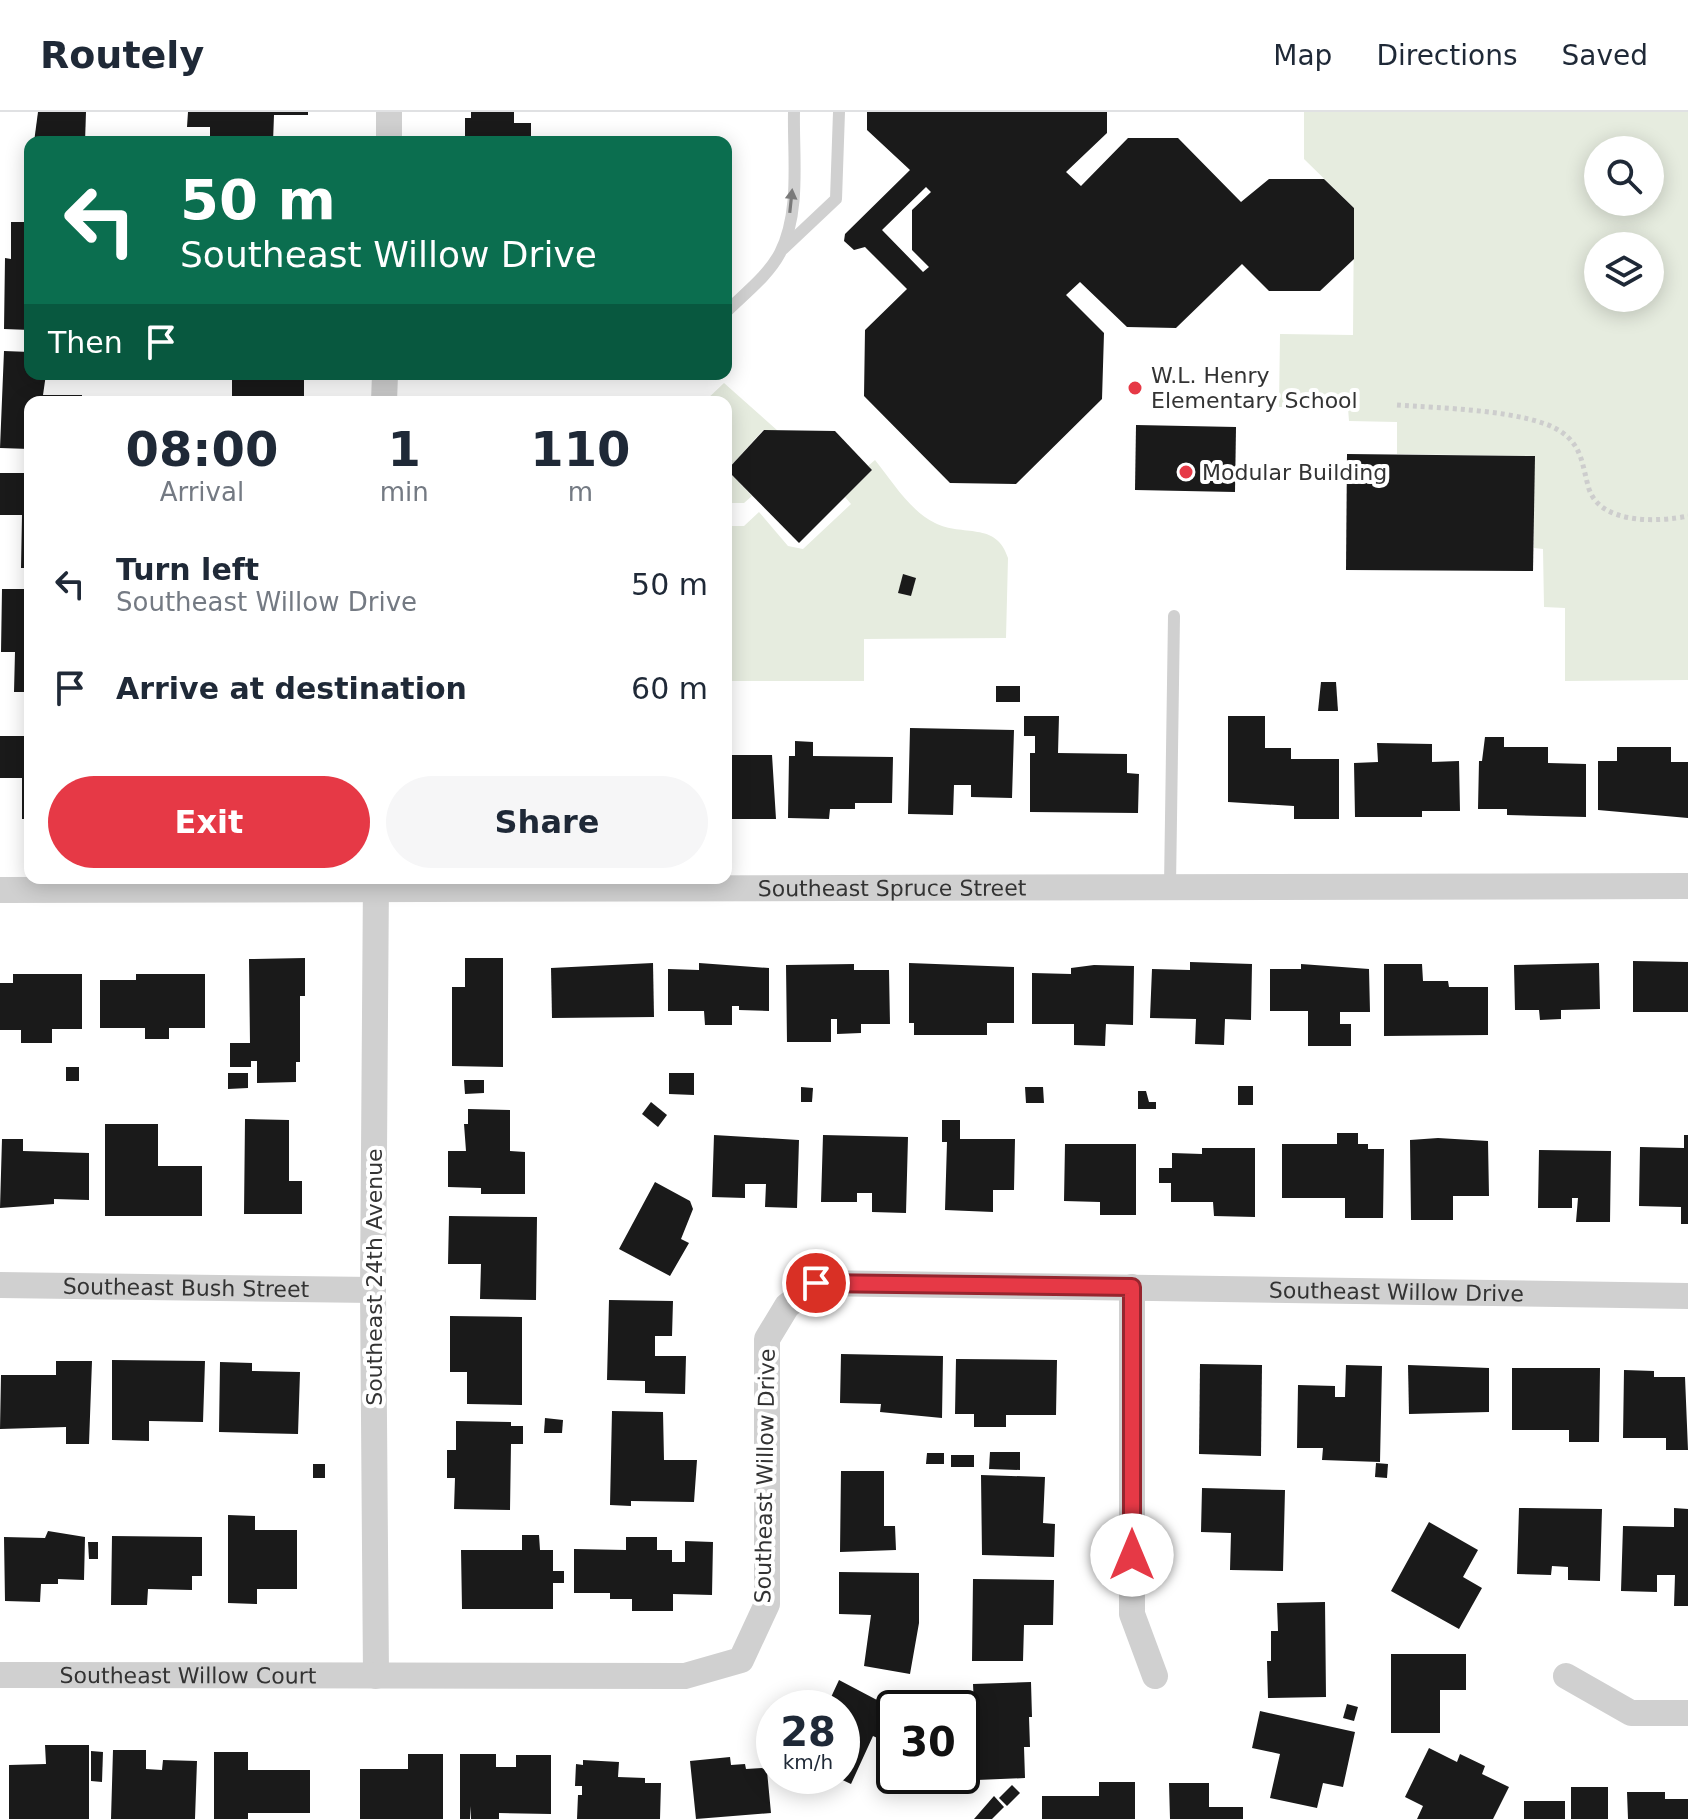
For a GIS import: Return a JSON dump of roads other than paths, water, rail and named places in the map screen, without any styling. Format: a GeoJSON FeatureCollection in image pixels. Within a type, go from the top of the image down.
{"type":"FeatureCollection","features":[{"type":"Feature","properties":{"kind":"street"},"geometry":{"type":"LineString","coordinates":[[389,112],[389,136]]}},
{"type":"Feature","properties":{"kind":"street","name":"Southeast Spruce Street"},"geometry":{"type":"LineString","coordinates":[[0,890],[376,884],[1688,886]]}},
{"type":"Feature","properties":{"kind":"street","name":"Southeast 24th Avenue"},"geometry":{"type":"LineString","coordinates":[[376,884],[373,1290],[376,1676]]}},
{"type":"Feature","properties":{"kind":"street","name":"Southeast Willow Drive"},"geometry":{"type":"LineString","coordinates":[[376,1676],[685,1676],[741,1660],[767,1604],[767,1339],[788,1305],[816,1283],[1688,1296]]}},
{"type":"Feature","properties":{"kind":"street","name":"Southeast Bush Street"},"geometry":{"type":"LineString","coordinates":[[0,1285],[373,1290]]}},
{"type":"Feature","properties":{"kind":"street"},"geometry":{"type":"LineString","coordinates":[[1132,1287],[1132,1614],[1155,1676]]}},
{"type":"Feature","properties":{"kind":"street","name":"Southeast Willow Court"},"geometry":{"type":"LineString","coordinates":[[0,1675],[376,1676]]}},
{"type":"Feature","properties":{"kind":"street"},"geometry":{"type":"LineString","coordinates":[[1566,1676],[1631,1713],[1688,1713]]}},
{"type":"Feature","properties":{"kind":"lane"},"geometry":{"type":"LineString","coordinates":[[781,251],[792,199],[794,112]]}},
{"type":"Feature","properties":{"kind":"lane"},"geometry":{"type":"LineString","coordinates":[[732,306],[770,267],[781,251],[836,199],[839,112]]}},
{"type":"Feature","properties":{"kind":"lane"},"geometry":{"type":"LineString","coordinates":[[1170,886],[1174,616]]}},
{"type":"Feature","properties":{"kind":"place","name":"W.L. Henry Elementary School"},"geometry":{"type":"Point","coordinates":[1135,388]}},
{"type":"Feature","properties":{"kind":"place","name":"Modular Building"},"geometry":{"type":"Point","coordinates":[1186,472]}}]}
